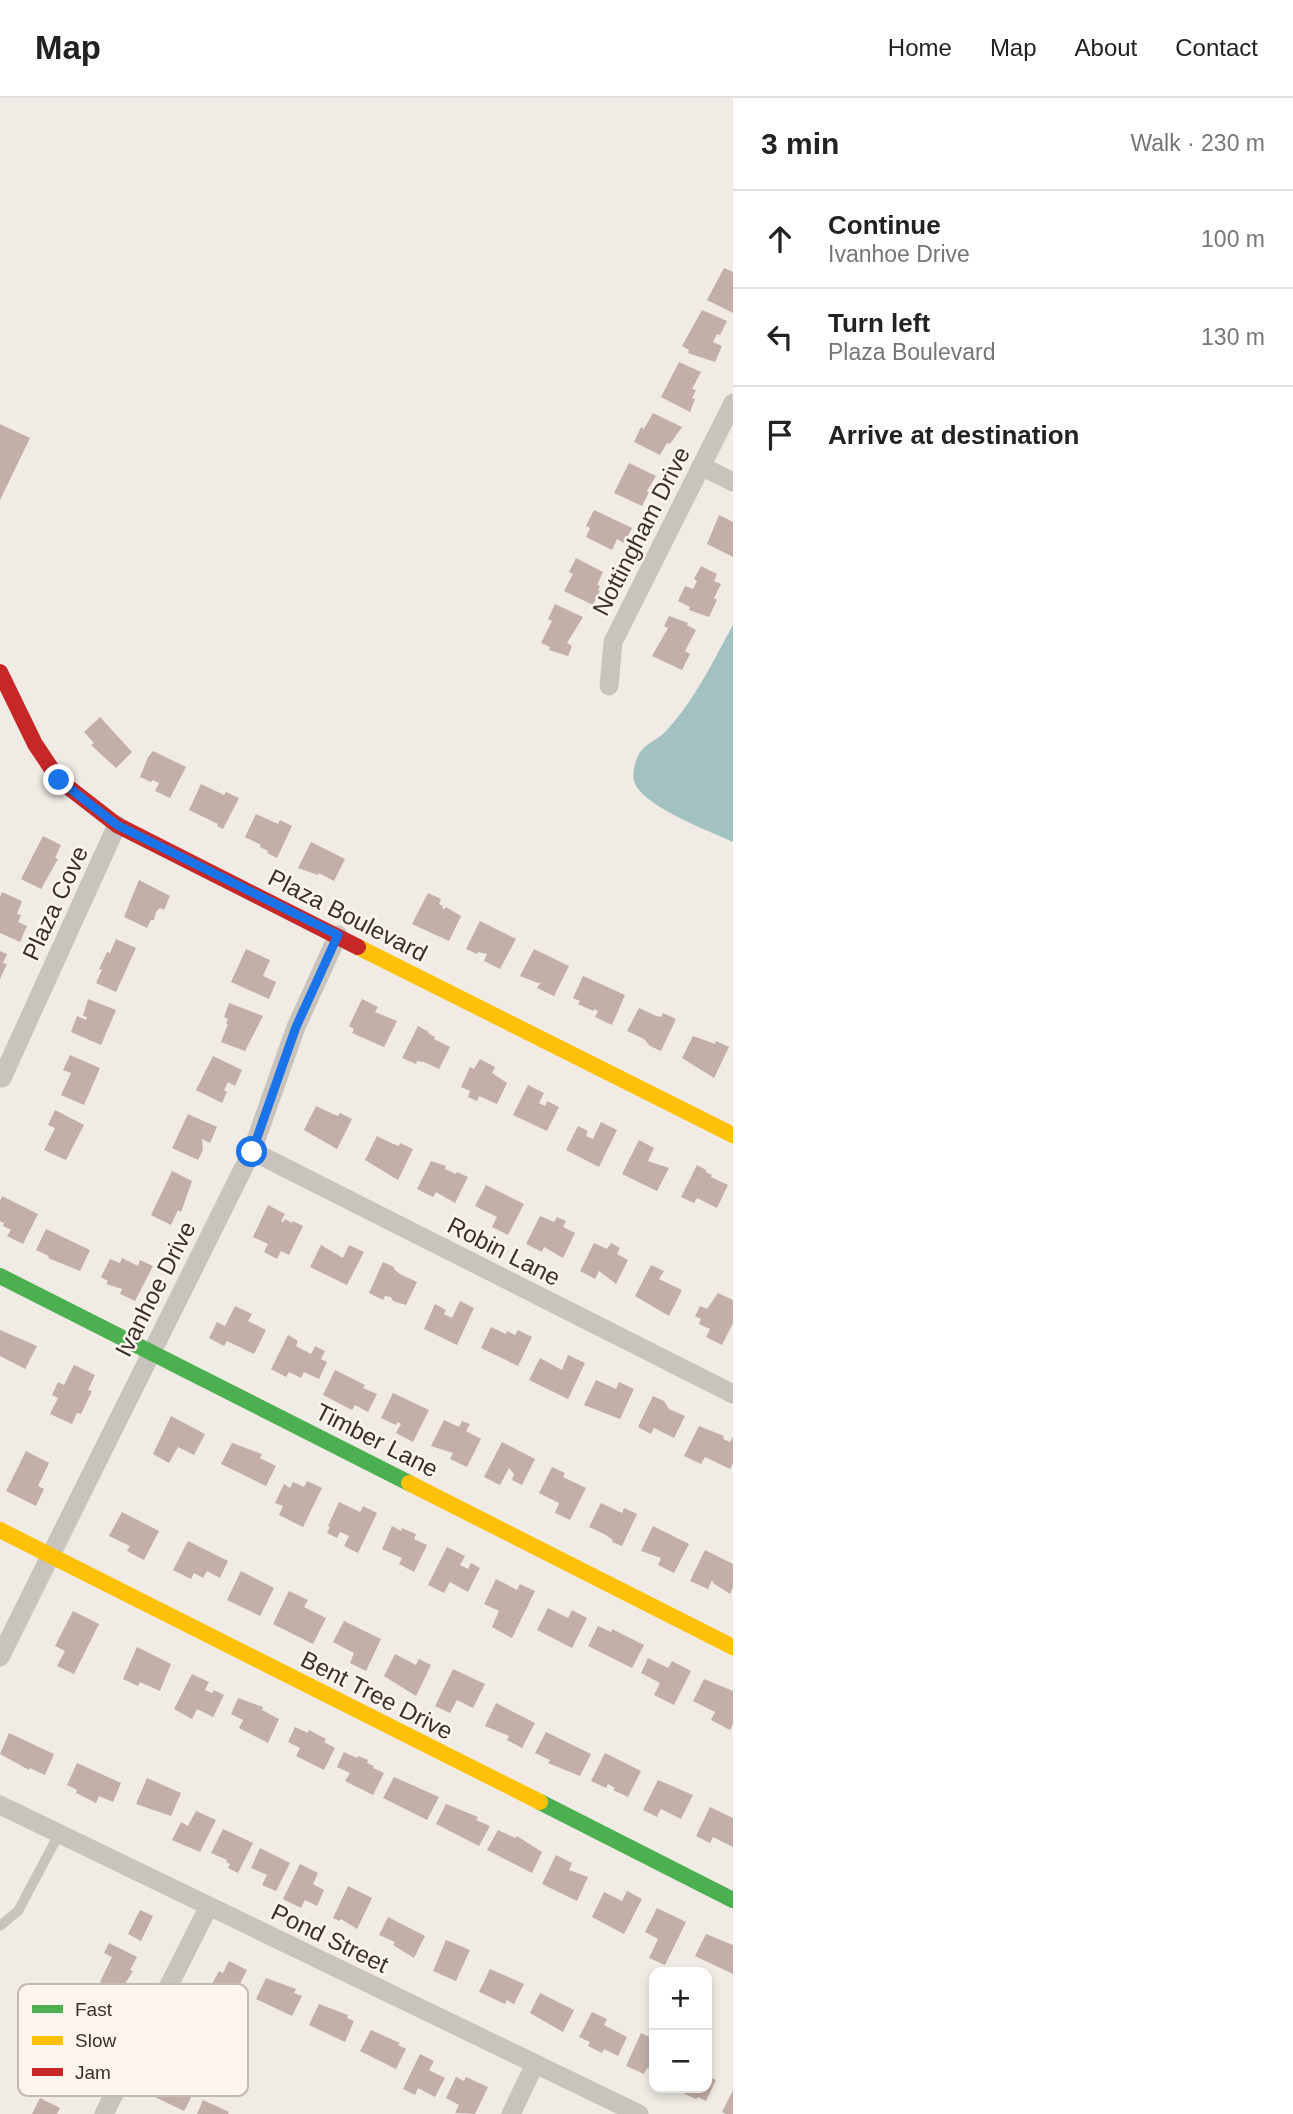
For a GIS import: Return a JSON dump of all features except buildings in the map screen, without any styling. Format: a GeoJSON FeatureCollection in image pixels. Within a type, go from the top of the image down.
{"type":"FeatureCollection","features":[{"type":"Feature","properties":{"kind":"street","name":"Nottingham Drive"},"geometry":{"type":"LineString","coordinates":[[609,686],[613,642],[733,403]]}},
{"type":"Feature","properties":{"kind":"street"},"geometry":{"type":"LineString","coordinates":[[701,466],[733,482]]}},
{"type":"Feature","properties":{"kind":"street","name":"Plaza Boulevard"},"geometry":{"type":"LineString","coordinates":[[0,672],[35,744],[59,780],[117,825],[733,1135]]}},
{"type":"Feature","properties":{"kind":"street","name":"Plaza Cove"},"geometry":{"type":"LineString","coordinates":[[2,1078],[117,825]]}},
{"type":"Feature","properties":{"kind":"street","name":"Ivanhoe Drive"},"geometry":{"type":"LineString","coordinates":[[0,1657],[252,1152],[296,1027],[338,935]]}},
{"type":"Feature","properties":{"kind":"street","name":"Robin Lane"},"geometry":{"type":"LineString","coordinates":[[252,1152],[733,1394]]}},
{"type":"Feature","properties":{"kind":"street","name":"Timber Lane"},"geometry":{"type":"LineString","coordinates":[[0,1276],[733,1647]]}},
{"type":"Feature","properties":{"kind":"street","name":"Bent Tree Drive"},"geometry":{"type":"LineString","coordinates":[[0,1530],[733,1900]]}},
{"type":"Feature","properties":{"kind":"street","name":"Pond Street"},"geometry":{"type":"LineString","coordinates":[[0,1805],[639,2114]]}},
{"type":"Feature","properties":{"kind":"street"},"geometry":{"type":"LineString","coordinates":[[170,1984],[209,1906]]}},
{"type":"Feature","properties":{"kind":"street"},"geometry":{"type":"LineString","coordinates":[[511,2114],[536,2064]]}},
{"type":"Feature","properties":{"kind":"street"},"geometry":{"type":"LineString","coordinates":[[104,2114],[113,2096]]}},
{"type":"Feature","properties":{"kind":"lane"},"geometry":{"type":"LineString","coordinates":[[0,1926],[18,1911],[59,1834]]}},
{"type":"Feature","properties":{"kind":"water"},"geometry":{"type":"Polygon","coordinates":[[[733,625],[733,842],[649,800],[639,790],[634,777],[635,764],[640,753],[663,734],[684,709],[733,625]]]}},
{"type":"Feature","properties":{"kind":"traffic: fast"},"geometry":{"type":"LineString","coordinates":[[0,1276],[409,1483]]}},
{"type":"Feature","properties":{"kind":"traffic: fast"},"geometry":{"type":"LineString","coordinates":[[540,1802],[733,1900]]}},
{"type":"Feature","properties":{"kind":"traffic: slow"},"geometry":{"type":"LineString","coordinates":[[358,947],[733,1135]]}},
{"type":"Feature","properties":{"kind":"traffic: slow"},"geometry":{"type":"LineString","coordinates":[[409,1483],[733,1647]]}},
{"type":"Feature","properties":{"kind":"traffic: slow"},"geometry":{"type":"LineString","coordinates":[[0,1530],[540,1802]]}},
{"type":"Feature","properties":{"kind":"traffic: jam"},"geometry":{"type":"LineString","coordinates":[[0,672],[35,744],[59,780],[117,825],[358,947]]}},
{"type":"Feature","properties":{"kind":"route"},"geometry":{"type":"LineString","coordinates":[[59,780],[117,825],[338,935],[296,1027],[252,1152]]}}]}
